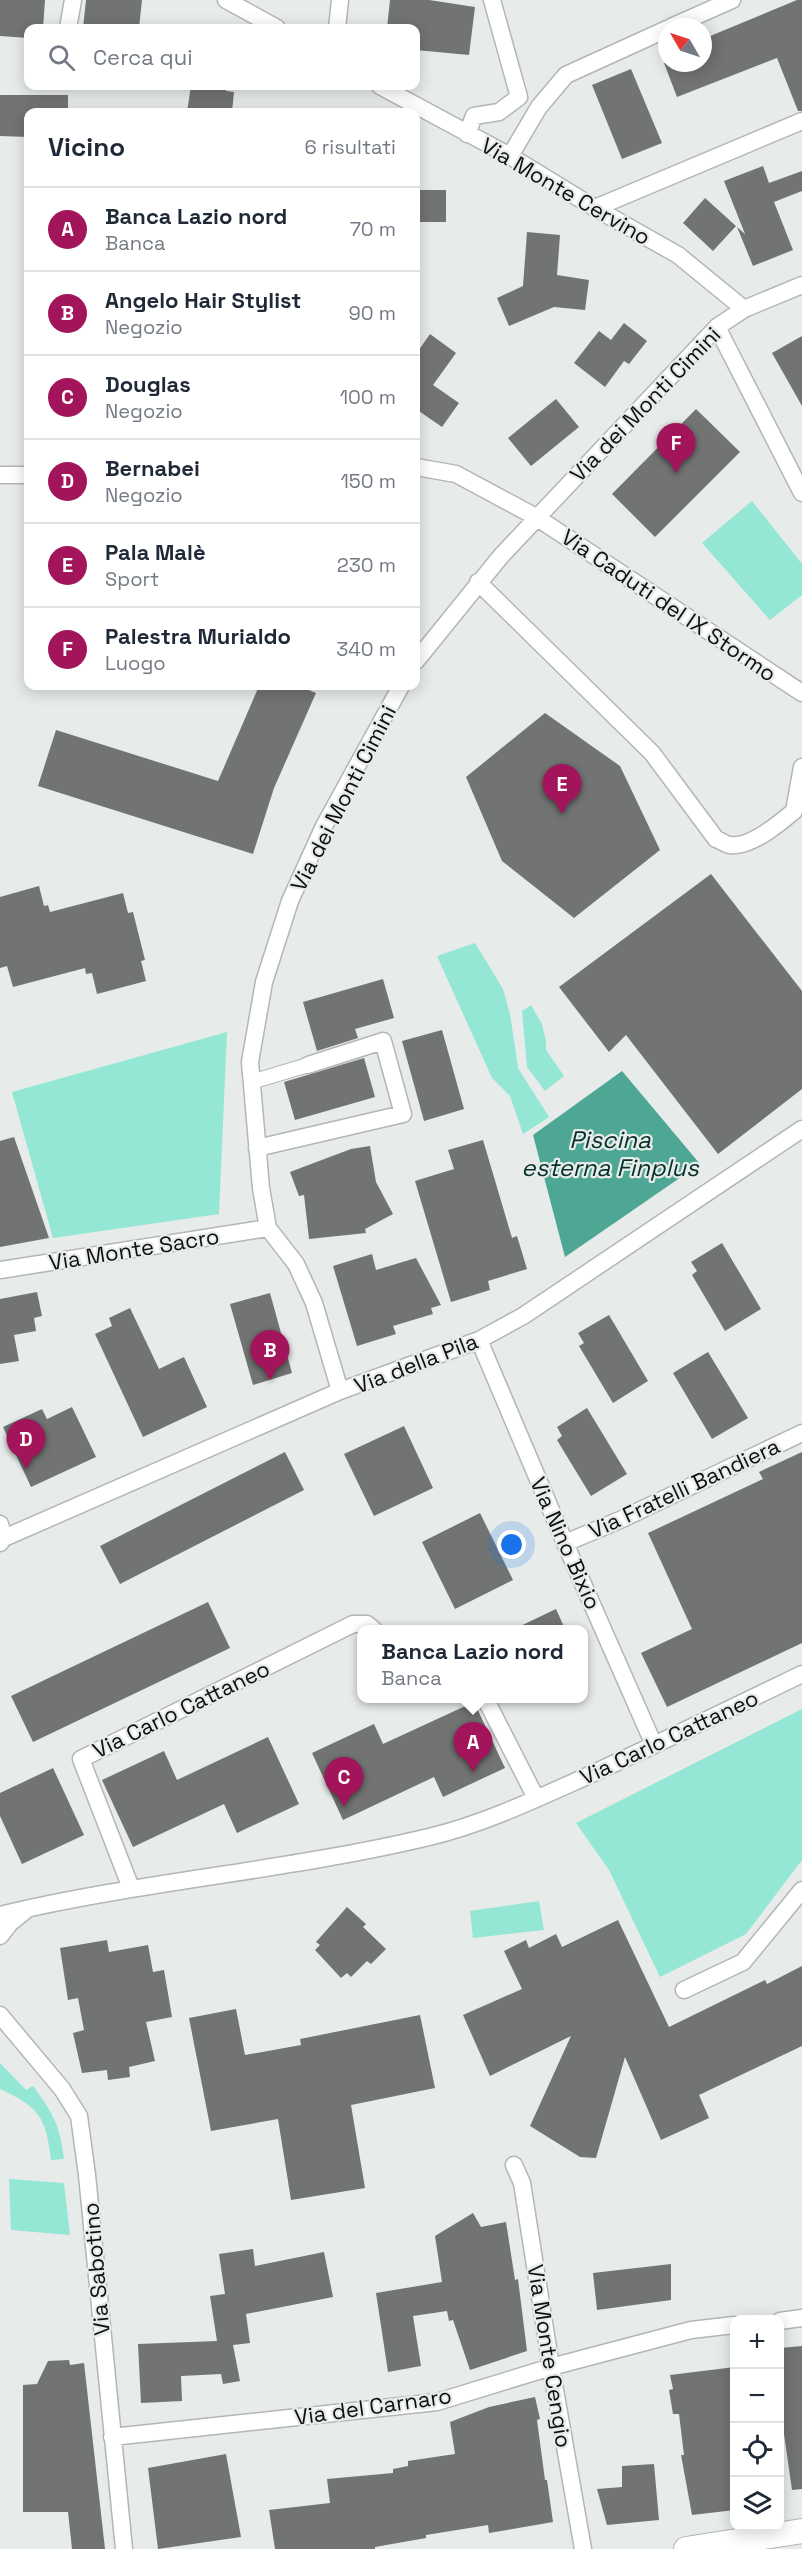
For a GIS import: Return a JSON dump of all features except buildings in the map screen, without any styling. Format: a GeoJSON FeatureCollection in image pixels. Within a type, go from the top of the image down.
{"type":"FeatureCollection","features":[{"type":"Feature","properties":{"kind":"main road"},"geometry":{"type":"LineString","coordinates":[[686,2549],[802,2531]]}},
{"type":"Feature","properties":{"kind":"street"},"geometry":{"type":"LineString","coordinates":[[69,24],[73,0]]}},
{"type":"Feature","properties":{"kind":"street"},"geometry":{"type":"LineString","coordinates":[[226,0],[270,24]]}},
{"type":"Feature","properties":{"kind":"street"},"geometry":{"type":"LineString","coordinates":[[337,24],[340,0]]}},
{"type":"Feature","properties":{"kind":"street"},"geometry":{"type":"LineString","coordinates":[[467,134],[474,116],[499,112],[519,97],[492,0]]}},
{"type":"Feature","properties":{"kind":"street"},"geometry":{"type":"LineString","coordinates":[[692,18],[732,0]]}},
{"type":"Feature","properties":{"kind":"street"},"geometry":{"type":"LineString","coordinates":[[510,156],[539,107],[566,75],[658,33]]}},
{"type":"Feature","properties":{"kind":"street","name":"Via Monte Cervino"},"geometry":{"type":"LineString","coordinates":[[387,90],[420,108]]}},
{"type":"Feature","properties":{"kind":"street","name":"Via Monte Cervino"},"geometry":{"type":"LineString","coordinates":[[420,108],[510,156],[678,255],[744,309]]}},
{"type":"Feature","properties":{"kind":"street"},"geometry":{"type":"LineString","coordinates":[[595,208],[802,121]]}},
{"type":"Feature","properties":{"kind":"street","name":"Via dei Monti Cimini"},"geometry":{"type":"LineString","coordinates":[[420,656],[478,582],[536,517],[717,327],[744,309],[802,285]]}},
{"type":"Feature","properties":{"kind":"street"},"geometry":{"type":"LineString","coordinates":[[717,327],[802,493]]}},
{"type":"Feature","properties":{"kind":"street","name":"Via Caduti del IX Stormo"},"geometry":{"type":"LineString","coordinates":[[420,468],[456,474],[536,517],[802,693]]}},
{"type":"Feature","properties":{"kind":"street"},"geometry":{"type":"LineString","coordinates":[[0,475],[24,475]]}},
{"type":"Feature","properties":{"kind":"street"},"geometry":{"type":"LineString","coordinates":[[478,582],[652,753],[716,838],[730,845],[746,842],[770,831],[794,812],[802,767]]}},
{"type":"Feature","properties":{"kind":"street","name":"Via dei Monti Cimini"},"geometry":{"type":"LineString","coordinates":[[340,1391],[314,1303],[296,1264],[268,1228],[261,1188],[250,1062],[264,982],[290,901],[324,826],[399,690]]}},
{"type":"Feature","properties":{"kind":"street"},"geometry":{"type":"LineString","coordinates":[[251,1082],[383,1041],[403,1114],[257,1148]]}},
{"type":"Feature","properties":{"kind":"street","name":"Via della Pila"},"geometry":{"type":"LineString","coordinates":[[2,1535],[340,1391],[479,1340],[523,1316],[802,1129]]}},
{"type":"Feature","properties":{"kind":"street","name":"Via Monte Sacro"},"geometry":{"type":"LineString","coordinates":[[0,1270],[268,1228]]}},
{"type":"Feature","properties":{"kind":"street","name":"Via Nino Bixio"},"geometry":{"type":"LineString","coordinates":[[479,1340],[654,1745]]}},
{"type":"Feature","properties":{"kind":"street","name":"Via Fratelli Bandiera"},"geometry":{"type":"LineString","coordinates":[[565,1543],[620,1520],[802,1433]]}},
{"type":"Feature","properties":{"kind":"street","name":"Via Carlo Cattaneo"},"geometry":{"type":"LineString","coordinates":[[132,1888],[81,1758],[353,1624],[368,1625]]}},
{"type":"Feature","properties":{"kind":"street","name":"Via Carlo Cattaneo"},"geometry":{"type":"LineString","coordinates":[[0,1915],[132,1888],[280,1866],[429,1837],[484,1821],[654,1745],[802,1674]]}},
{"type":"Feature","properties":{"kind":"street"},"geometry":{"type":"LineString","coordinates":[[488,1703],[536,1798]]}},
{"type":"Feature","properties":{"kind":"street"},"geometry":{"type":"LineString","coordinates":[[684,1990],[743,1962],[802,1890]]}},
{"type":"Feature","properties":{"kind":"street"},"geometry":{"type":"LineString","coordinates":[[0,1936],[10,1923],[32,1907]]}},
{"type":"Feature","properties":{"kind":"street","name":"Via Sabotino"},"geometry":{"type":"LineString","coordinates":[[0,2015],[62,2088],[79,2116],[87,2175],[124,2549]]}},
{"type":"Feature","properties":{"kind":"street","name":"Via Monte Cengio"},"geometry":{"type":"LineString","coordinates":[[514,2165],[522,2183],[583,2549]]}},
{"type":"Feature","properties":{"kind":"street"},"geometry":{"type":"LineString","coordinates":[[784,2320],[802,2318]]}},
{"type":"Feature","properties":{"kind":"street","name":"Via del Carnaro"},"geometry":{"type":"LineString","coordinates":[[112,2437],[438,2402],[551,2367],[691,2330],[730,2326]]}},
{"type":"Feature","properties":{"kind":"shaded area"},"geometry":{"type":"Polygon","coordinates":[[[752,501],[802,564],[802,595],[770,620],[702,543],[752,501]]]}},
{"type":"Feature","properties":{"kind":"shaded area"},"geometry":{"type":"Polygon","coordinates":[[[475,943],[503,989],[510,1014],[518,1068],[549,1117],[523,1134],[510,1096],[492,1078],[437,956],[475,943]]]}},
{"type":"Feature","properties":{"kind":"shaded area"},"geometry":{"type":"Polygon","coordinates":[[[531,1005],[542,1024],[546,1050],[564,1076],[545,1091],[527,1067],[522,1011],[531,1005]]]}},
{"type":"Feature","properties":{"kind":"shaded area"},"geometry":{"type":"Polygon","coordinates":[[[227,1032],[219,1214],[53,1238],[12,1092],[227,1032]]]}},
{"type":"Feature","properties":{"kind":"shaded area"},"geometry":{"type":"Polygon","coordinates":[[[802,1709],[802,1860],[746,1934],[660,1977],[609,1870],[576,1823],[802,1709]]]}},
{"type":"Feature","properties":{"kind":"shaded area"},"geometry":{"type":"Polygon","coordinates":[[[539,1901],[544,1930],[473,1938],[470,1911],[539,1901]]]}},
{"type":"Feature","properties":{"kind":"shaded area"},"geometry":{"type":"Polygon","coordinates":[[[0,2063],[26,2090],[33,2086],[46,2104],[58,2128],[64,2159],[51,2160],[43,2123],[32,2108],[0,2089],[0,2063]]]}},
{"type":"Feature","properties":{"kind":"shaded area"},"geometry":{"type":"Polygon","coordinates":[[[9,2179],[64,2183],[70,2235],[11,2230],[9,2179]]]}},
{"type":"Feature","properties":{"kind":"water","name":"Piscina esterna Finplus"},"geometry":{"type":"Polygon","coordinates":[[[622,1071],[700,1164],[565,1257],[533,1135],[622,1071]]]}},
{"type":"Feature","properties":{"kind":"place","name":"Palestra Murialdo"},"geometry":{"type":"Point","coordinates":[676,473]}},
{"type":"Feature","properties":{"kind":"place","name":"Pala Malè"},"geometry":{"type":"Point","coordinates":[562,814]}},
{"type":"Feature","properties":{"kind":"place","name":"Angelo Hair Stylist"},"geometry":{"type":"Point","coordinates":[270,1380]}},
{"type":"Feature","properties":{"kind":"place","name":"Bernabei"},"geometry":{"type":"Point","coordinates":[26,1469]}},
{"type":"Feature","properties":{"kind":"place","name":"Banca Lazio nord"},"geometry":{"type":"Point","coordinates":[473,1772]}},
{"type":"Feature","properties":{"kind":"place","name":"Douglas"},"geometry":{"type":"Point","coordinates":[344,1807]}}]}
